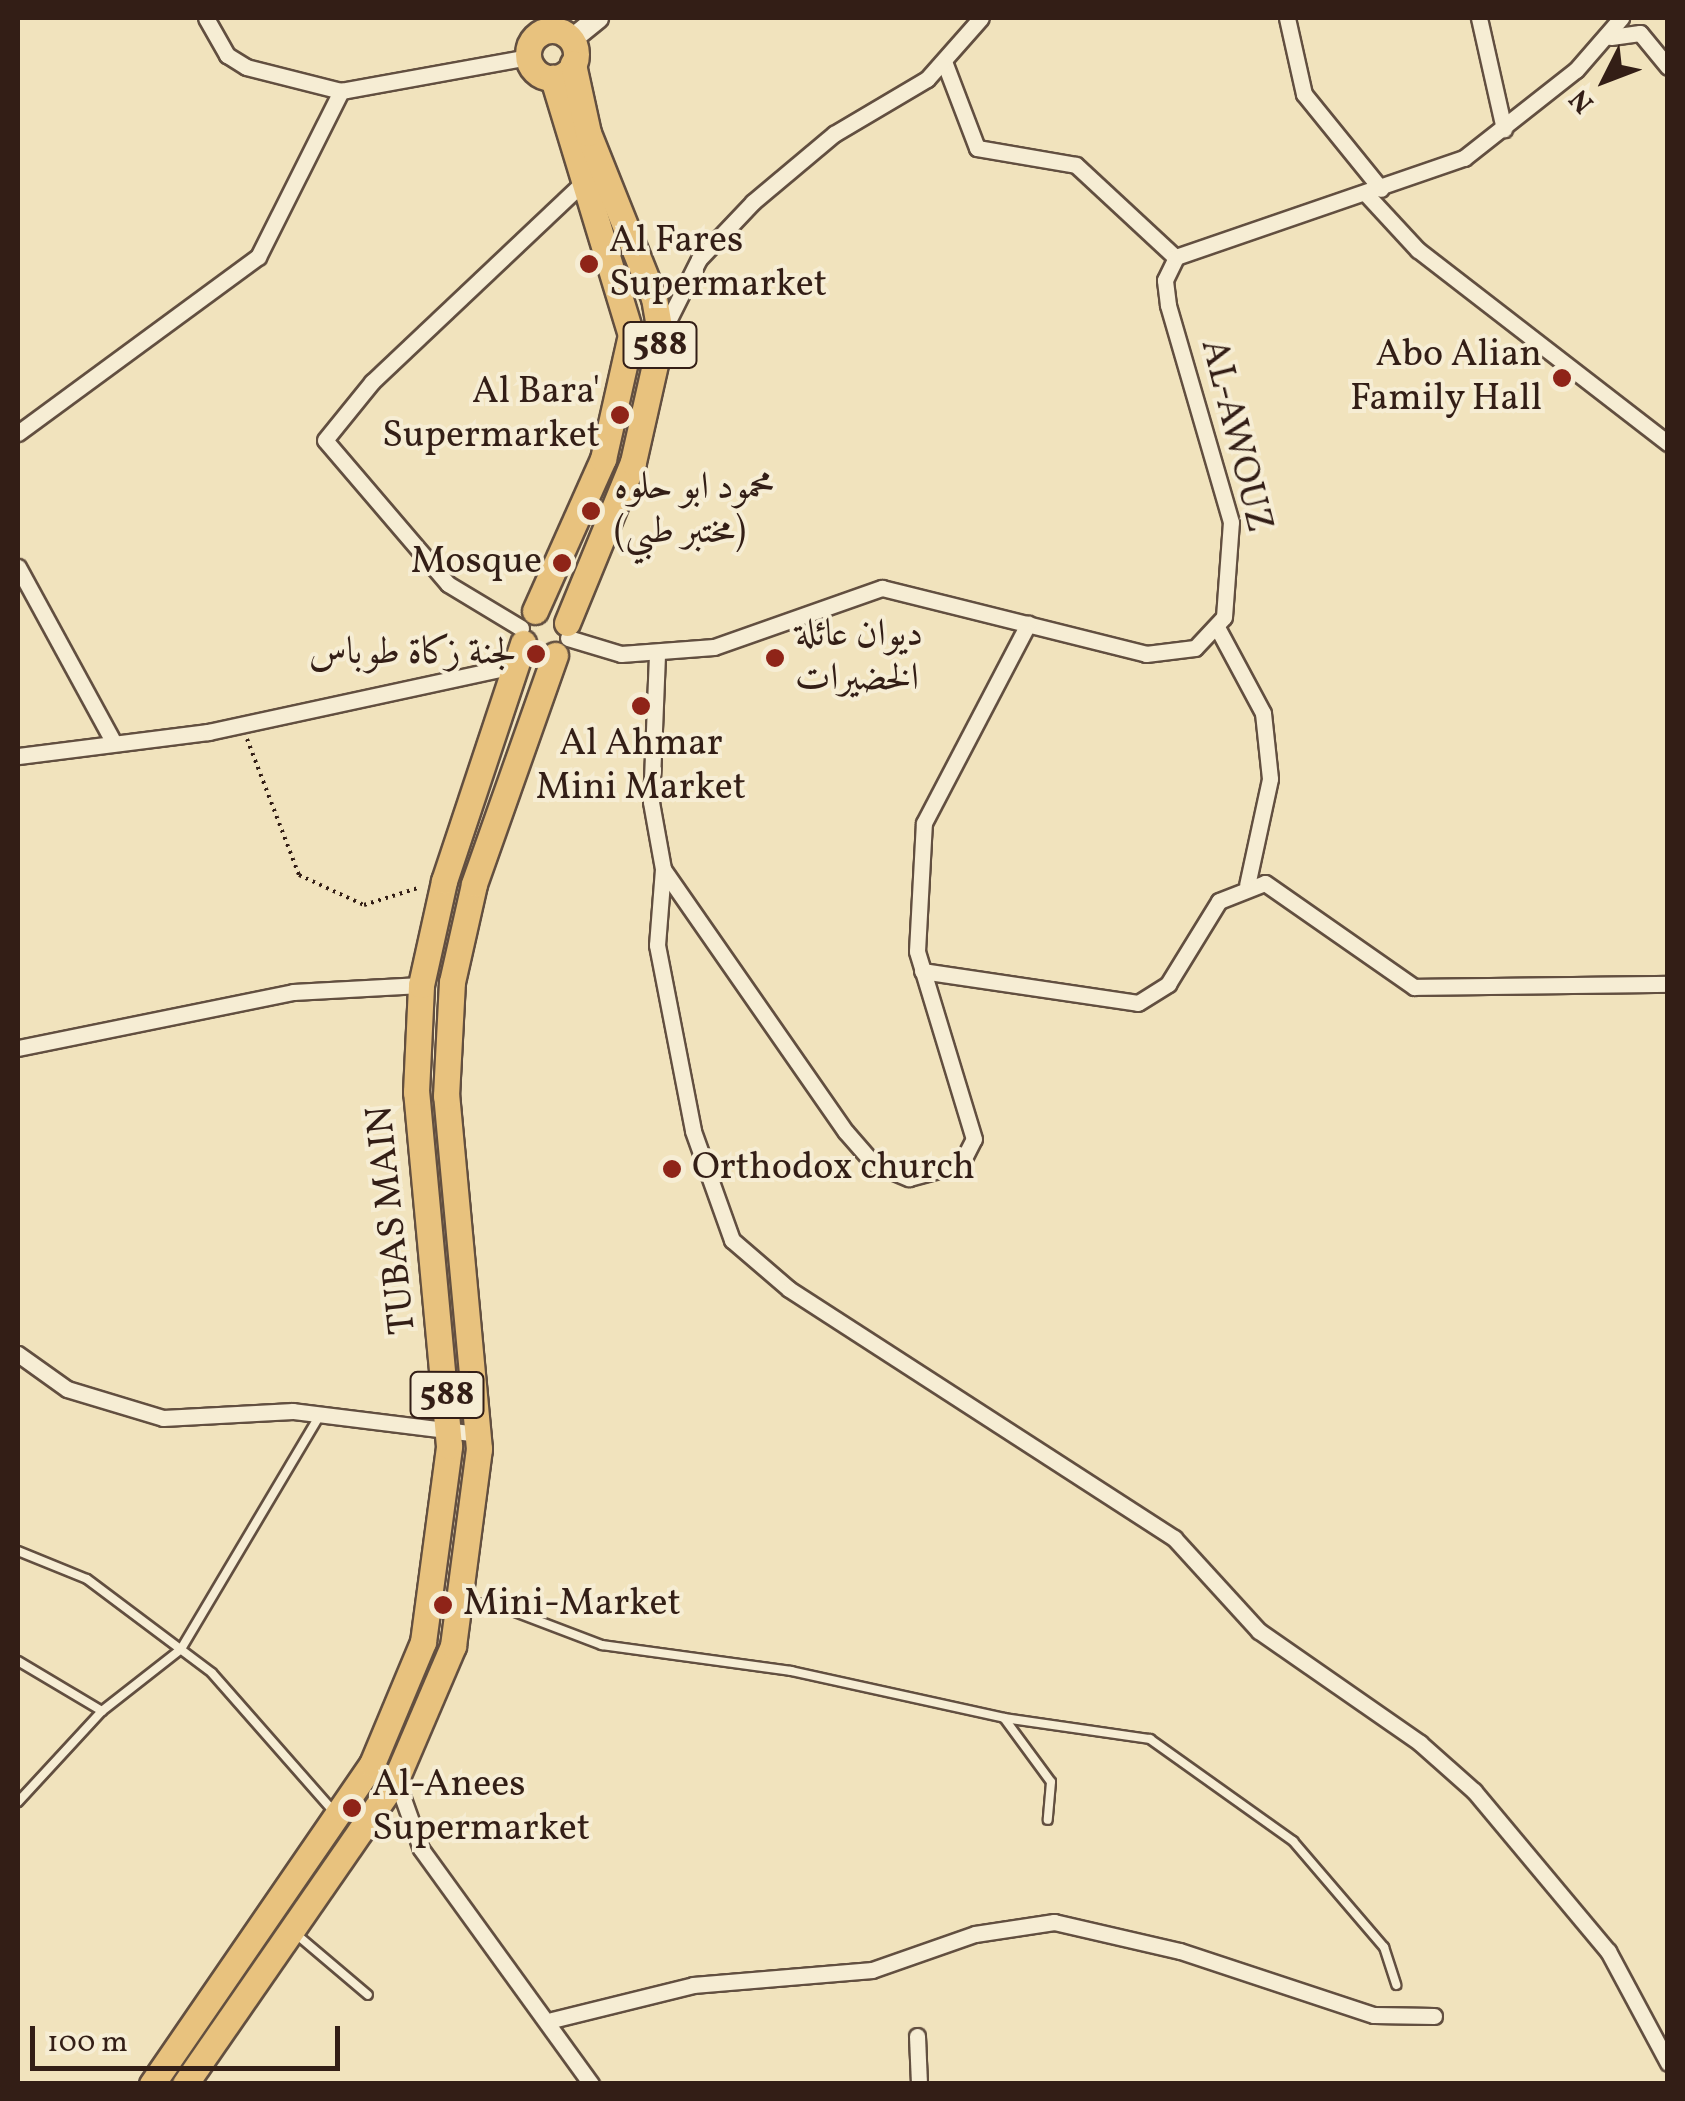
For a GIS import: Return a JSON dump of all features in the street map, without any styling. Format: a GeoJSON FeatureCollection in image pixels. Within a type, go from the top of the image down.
{"type":"FeatureCollection","features":[{"type":"Feature","properties":{"kind":"main road"},"geometry":{"type":"LineString","coordinates":[[536,25],[566,61]]}},
{"type":"Feature","properties":{"kind":"main road"},"geometry":{"type":"LineString","coordinates":[[536,25],[528,57],[566,61]]}},
{"type":"Feature","properties":{"kind":"main road","name":"TUBAS MAIN"},"geometry":{"type":"LineString","coordinates":[[152,2084],[372,1764],[407,1690],[433,1598],[448,1430],[416,1092],[421,986],[444,881],[524,637],[603,459],[628,376],[624,295],[580,185],[566,61]]}},
{"type":"Feature","properties":{"kind":"main road","name":"TUBAS MAIN"},"geometry":{"type":"LineString","coordinates":[[185,2084],[396,1779],[438,1694],[463,1602],[478,1434],[447,1113],[450,997],[474,884],[563,639],[633,462],[661,338],[654,298],[588,133],[566,61]]}},
{"type":"Feature","properties":{"kind":"main road"},"geometry":{"type":"LineString","coordinates":[[524,637],[563,639]]}},
{"type":"Feature","properties":{"kind":"main road"},"geometry":{"type":"LineString","coordinates":[[524,637],[563,639]]}},
{"type":"Feature","properties":{"kind":"street"},"geometry":{"type":"LineString","coordinates":[[206,18],[220,47],[246,68],[341,91],[528,57]]}},
{"type":"Feature","properties":{"kind":"street"},"geometry":{"type":"LineString","coordinates":[[566,61],[598,18]]}},
{"type":"Feature","properties":{"kind":"street"},"geometry":{"type":"LineString","coordinates":[[661,338],[699,259],[754,202],[834,134],[944,64],[981,18]]}},
{"type":"Feature","properties":{"kind":"street"},"geometry":{"type":"LineString","coordinates":[[1287,18],[1304,94],[1418,250],[1668,443]]}},
{"type":"Feature","properties":{"kind":"street"},"geometry":{"type":"LineString","coordinates":[[1479,18],[1504,129]]}},
{"type":"Feature","properties":{"kind":"street"},"geometry":{"type":"LineString","coordinates":[[944,64],[976,148],[1076,165],[1175,257],[1210,238],[1374,192],[1464,158],[1504,129],[1611,37],[1621,18]]}},
{"type":"Feature","properties":{"kind":"street"},"geometry":{"type":"LineString","coordinates":[[1611,37],[1640,33],[1668,67]]}},
{"type":"Feature","properties":{"kind":"street"},"geometry":{"type":"LineString","coordinates":[[18,433],[258,258],[341,91]]}},
{"type":"Feature","properties":{"kind":"street"},"geometry":{"type":"LineString","coordinates":[[524,637],[448,584],[326,440],[372,382],[580,185]]}},
{"type":"Feature","properties":{"kind":"street","name":"AL-AWOUZ"},"geometry":{"type":"LineString","coordinates":[[1175,257],[1165,280],[1168,305],[1231,522],[1232,578],[1218,629]]}},
{"type":"Feature","properties":{"kind":"street"},"geometry":{"type":"LineString","coordinates":[[18,567],[114,742]]}},
{"type":"Feature","properties":{"kind":"street"},"geometry":{"type":"LineString","coordinates":[[563,639],[657,655],[756,638],[839,597],[882,588],[1162,656],[1196,648],[1218,629],[1263,713],[1270,779],[1247,885]]}},
{"type":"Feature","properties":{"kind":"street"},"geometry":{"type":"LineString","coordinates":[[662,869],[846,1132],[874,1163],[908,1178],[961,1164],[974,1140],[922,971],[924,823],[1028,624]]}},
{"type":"Feature","properties":{"kind":"street"},"geometry":{"type":"LineString","coordinates":[[18,756],[241,726],[524,637]]}},
{"type":"Feature","properties":{"kind":"street"},"geometry":{"type":"LineString","coordinates":[[657,655],[651,802],[662,869],[660,964],[693,1131],[732,1240],[789,1288],[1195,1553],[1259,1630],[1420,1742],[1474,1791],[1608,1951],[1668,2063]]}},
{"type":"Feature","properties":{"kind":"street"},"geometry":{"type":"LineString","coordinates":[[922,971],[1138,1003],[1168,984],[1219,902],[1247,885],[1291,894],[1386,976],[1414,987],[1668,984]]}},
{"type":"Feature","properties":{"kind":"street"},"geometry":{"type":"LineString","coordinates":[[18,1048],[293,992],[421,986]]}},
{"type":"Feature","properties":{"kind":"street"},"geometry":{"type":"LineString","coordinates":[[18,1354],[68,1389],[163,1418],[320,1416],[478,1434]]}},
{"type":"Feature","properties":{"kind":"street"},"geometry":{"type":"LineString","coordinates":[[372,1764],[396,1779],[420,1850],[552,2020],[590,2084]]}},
{"type":"Feature","properties":{"kind":"street"},"geometry":{"type":"LineString","coordinates":[[552,2020],[693,1985],[872,1970],[976,1934],[1054,1922],[1180,1951],[1355,2010],[1434,2016]]}},
{"type":"Feature","properties":{"kind":"street"},"geometry":{"type":"LineString","coordinates":[[917,2036],[918,2084]]}},
{"type":"Feature","properties":{"kind":"lane"},"geometry":{"type":"LineString","coordinates":[[18,1802],[102,1712],[181,1650],[320,1416]]}},
{"type":"Feature","properties":{"kind":"lane"},"geometry":{"type":"LineString","coordinates":[[18,1550],[87,1579],[212,1672],[338,1817]]}},
{"type":"Feature","properties":{"kind":"lane"},"geometry":{"type":"LineString","coordinates":[[463,1602],[494,1604],[602,1646],[792,1670],[1004,1718],[1150,1739],[1218,1780],[1348,1897],[1384,1947],[1396,1985]]}},
{"type":"Feature","properties":{"kind":"lane"},"geometry":{"type":"LineString","coordinates":[[18,1661],[102,1712]]}},
{"type":"Feature","properties":{"kind":"lane"},"geometry":{"type":"LineString","coordinates":[[1004,1718],[1051,1782],[1048,1820]]}},
{"type":"Feature","properties":{"kind":"lane"},"geometry":{"type":"LineString","coordinates":[[293,1931],[368,1995]]}},
{"type":"Feature","properties":{"kind":"path"},"geometry":{"type":"LineString","coordinates":[[241,726],[299,875],[364,905],[444,881]]}},
{"type":"Feature","properties":{"kind":"place","name":"Al Fares Supermarket"},"geometry":{"type":"Point","coordinates":[589,264]}},
{"type":"Feature","properties":{"kind":"place","name":"Abo Alian Family Hall"},"geometry":{"type":"Point","coordinates":[1562,378]}},
{"type":"Feature","properties":{"kind":"place","name":"Al Bara' Supermarket"},"geometry":{"type":"Point","coordinates":[620,415]}},
{"type":"Feature","properties":{"kind":"place","name":"محمود ابو حلوه (مختبر طبي)"},"geometry":{"type":"Point","coordinates":[591,511]}},
{"type":"Feature","properties":{"kind":"place","name":"Mosque"},"geometry":{"type":"Point","coordinates":[562,563]}},
{"type":"Feature","properties":{"kind":"place","name":"لجنة زكاة طوباس"},"geometry":{"type":"Point","coordinates":[536,654]}},
{"type":"Feature","properties":{"kind":"place","name":"ديوان عائلة الخضيرات"},"geometry":{"type":"Point","coordinates":[775,658]}},
{"type":"Feature","properties":{"kind":"place","name":"Al Ahmar Mini Market"},"geometry":{"type":"Point","coordinates":[641,706]}},
{"type":"Feature","properties":{"kind":"place","name":"Orthodox church"},"geometry":{"type":"Point","coordinates":[672,1169]}},
{"type":"Feature","properties":{"kind":"place","name":"Mini-Market"},"geometry":{"type":"Point","coordinates":[443,1605]}},
{"type":"Feature","properties":{"kind":"place","name":"Al-Anees Supermarket"},"geometry":{"type":"Point","coordinates":[352,1808]}}]}
